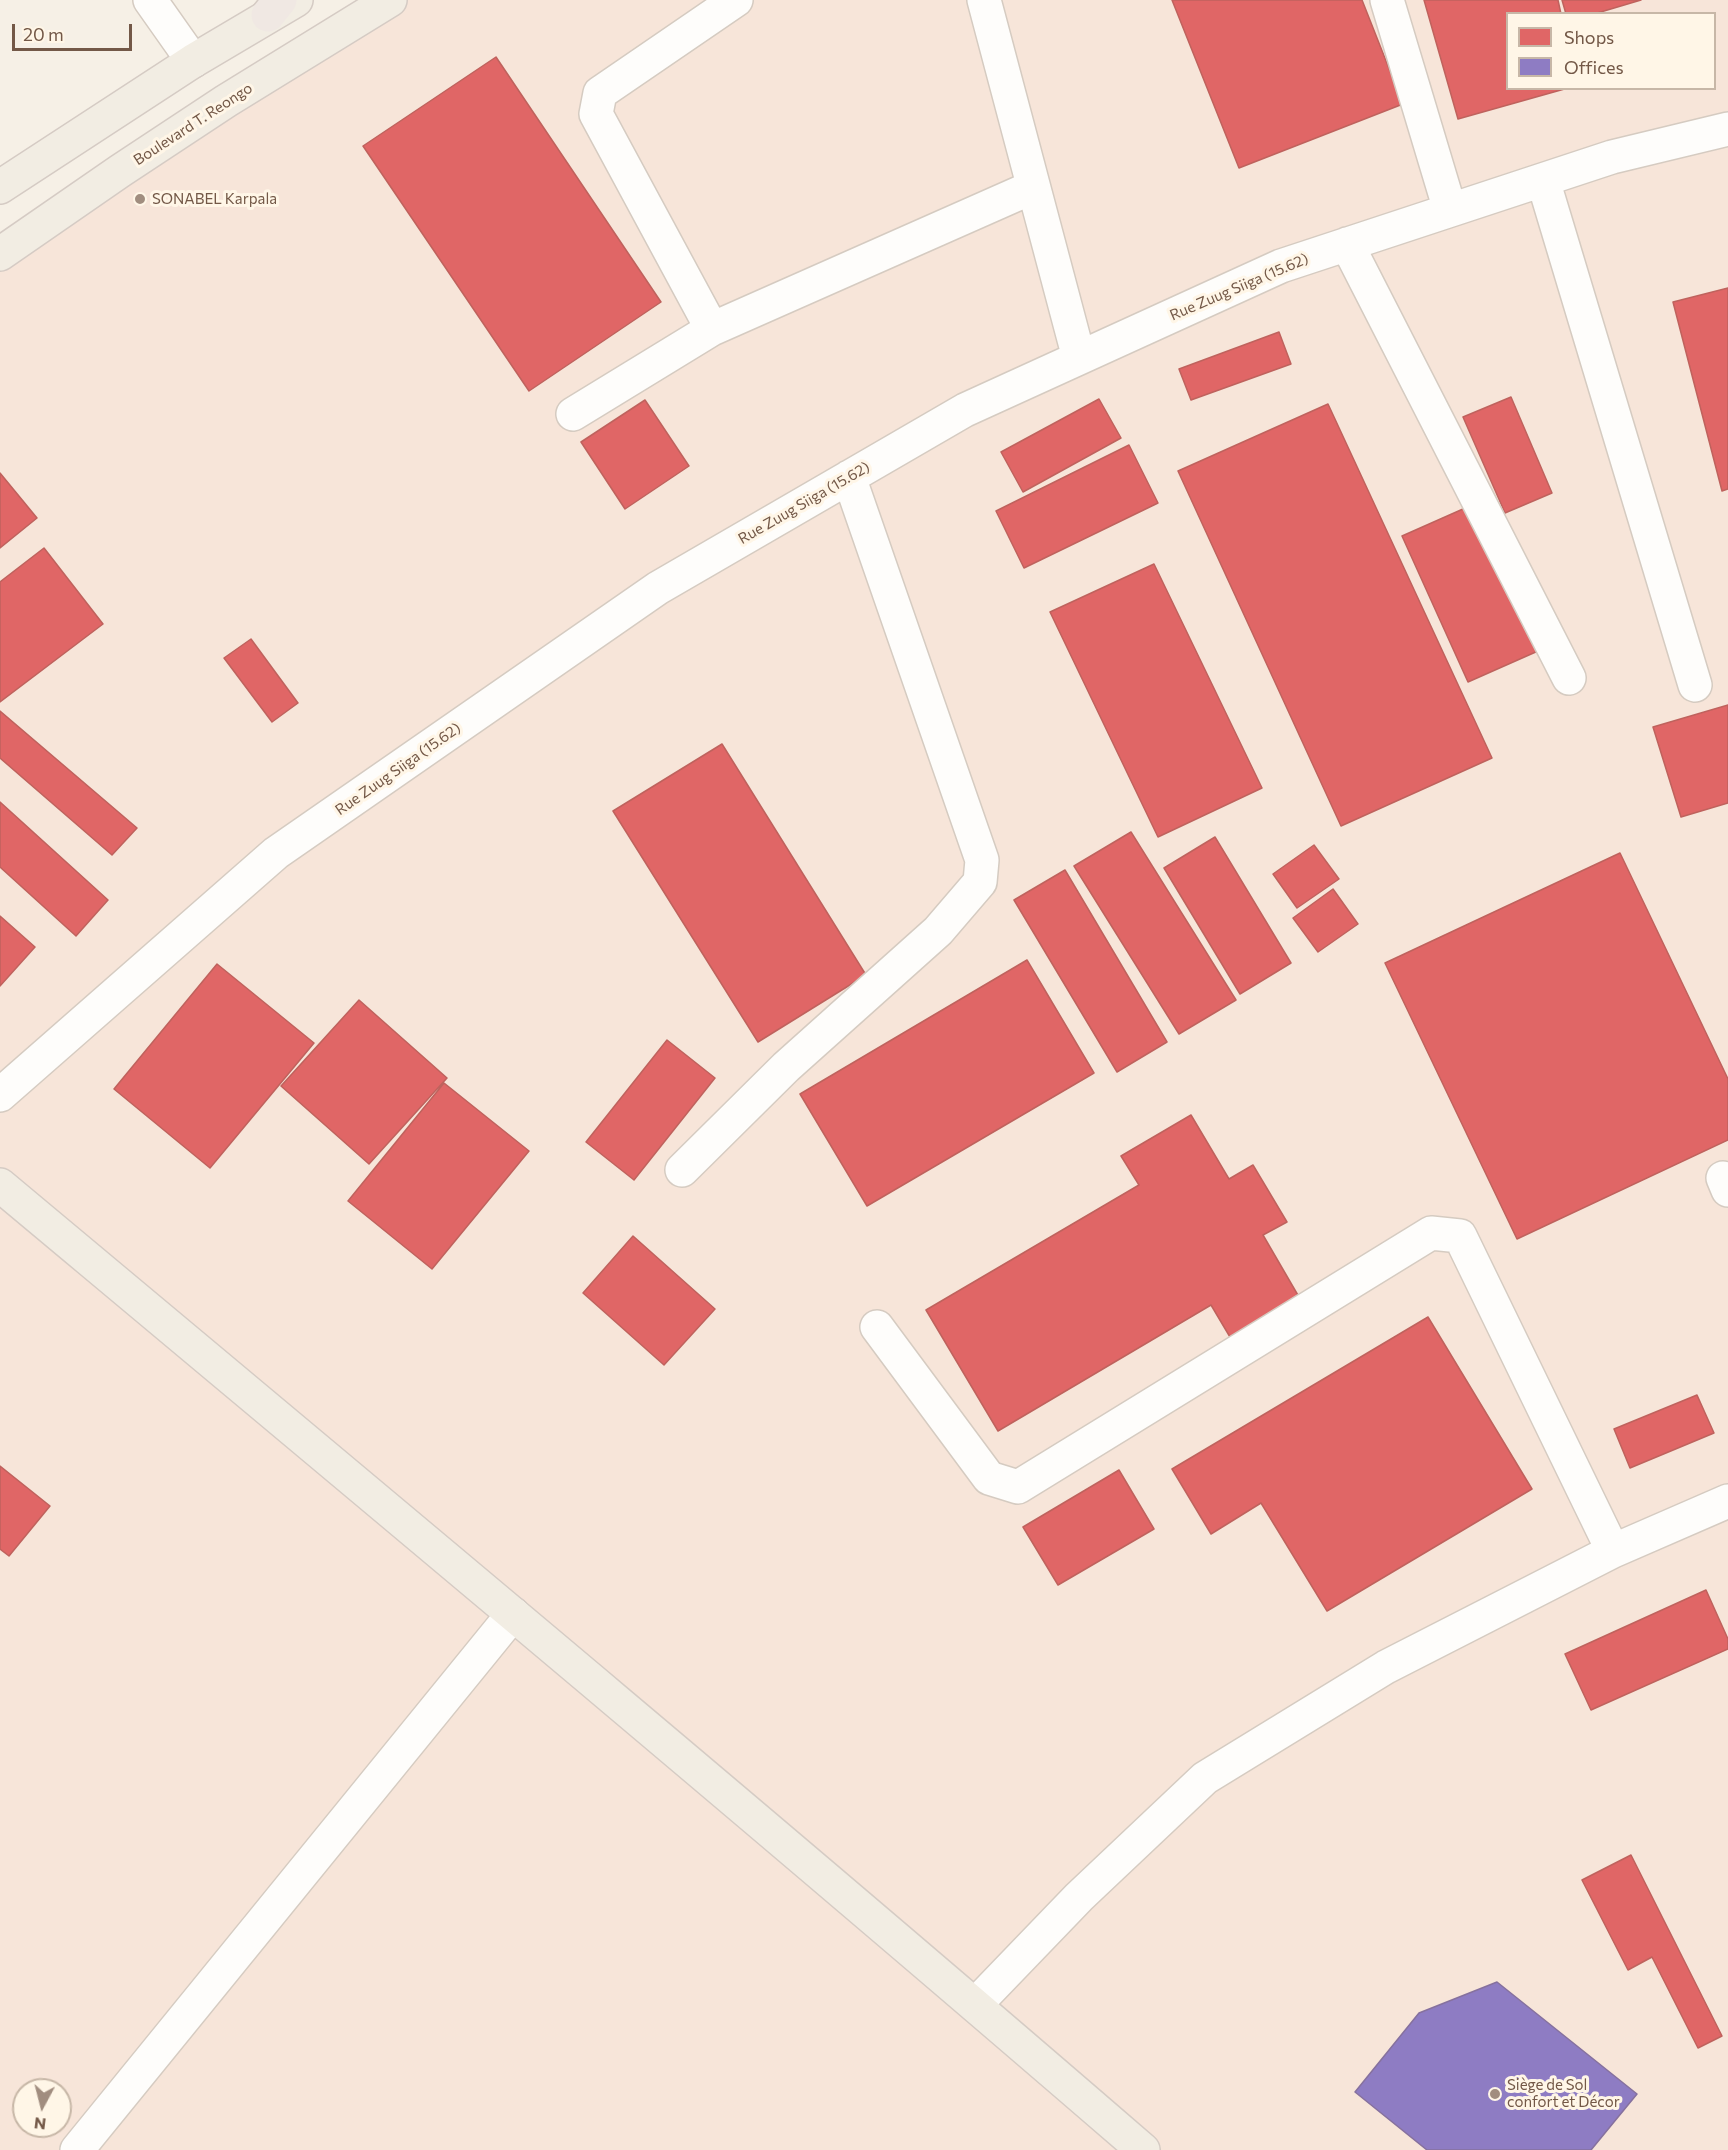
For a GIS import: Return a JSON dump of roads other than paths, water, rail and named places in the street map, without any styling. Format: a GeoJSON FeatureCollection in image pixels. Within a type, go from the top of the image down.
{"type":"FeatureCollection","features":[{"type":"Feature","properties":{"kind":"main road"},"geometry":{"type":"LineString","coordinates":[[0,187],[274,8],[296,0]]}},
{"type":"Feature","properties":{"kind":"main road","name":"Boulevard T. Reongo"},"geometry":{"type":"LineString","coordinates":[[0,254],[226,101],[390,0]]}},
{"type":"Feature","properties":{"kind":"main road"},"geometry":{"type":"LineString","coordinates":[[0,1185],[513,1614],[1143,2150]]}},
{"type":"Feature","properties":{"kind":"street"},"geometry":{"type":"LineString","coordinates":[[150,0],[193,61]]}},
{"type":"Feature","properties":{"kind":"street"},"geometry":{"type":"LineString","coordinates":[[712,329],[596,114],[600,93],[736,0]]}},
{"type":"Feature","properties":{"kind":"street"},"geometry":{"type":"LineString","coordinates":[[984,0],[1079,358]]}},
{"type":"Feature","properties":{"kind":"street"},"geometry":{"type":"LineString","coordinates":[[1387,0],[1450,210]]}},
{"type":"Feature","properties":{"kind":"street","name":"Rue Zuug Siiga (15.62)"},"geometry":{"type":"LineString","coordinates":[[0,1095],[276,853],[658,588],[965,410],[1281,266],[1612,157],[1728,129]]}},
{"type":"Feature","properties":{"kind":"street"},"geometry":{"type":"LineString","coordinates":[[1543,180],[1695,685]]}},
{"type":"Feature","properties":{"kind":"street"},"geometry":{"type":"LineString","coordinates":[[573,414],[712,329],[1033,187]]}},
{"type":"Feature","properties":{"kind":"street"},"geometry":{"type":"LineString","coordinates":[[1347,244],[1569,678]]}},
{"type":"Feature","properties":{"kind":"street"},"geometry":{"type":"LineString","coordinates":[[682,1170],[786,1067],[938,931],[980,882],[982,860],[849,477]]}},
{"type":"Feature","properties":{"kind":"street"},"geometry":{"type":"LineString","coordinates":[[877,1327],[989,1478],[1018,1487],[1431,1233],[1460,1236],[1613,1551]]}},
{"type":"Feature","properties":{"kind":"street"},"geometry":{"type":"LineString","coordinates":[[975,2005],[1079,1898],[1205,1778],[1386,1668],[1613,1551],[1728,1501]]}},
{"type":"Feature","properties":{"kind":"street"},"geometry":{"type":"LineString","coordinates":[[76,2150],[513,1614]]}},
{"type":"Feature","properties":{"kind":"place","name":"SONABEL Karpala"},"geometry":{"type":"Point","coordinates":[140,199]}},
{"type":"Feature","properties":{"kind":"place","name":"Siège de Sol confort et Décor"},"geometry":{"type":"Point","coordinates":[1495,2094]}}]}
